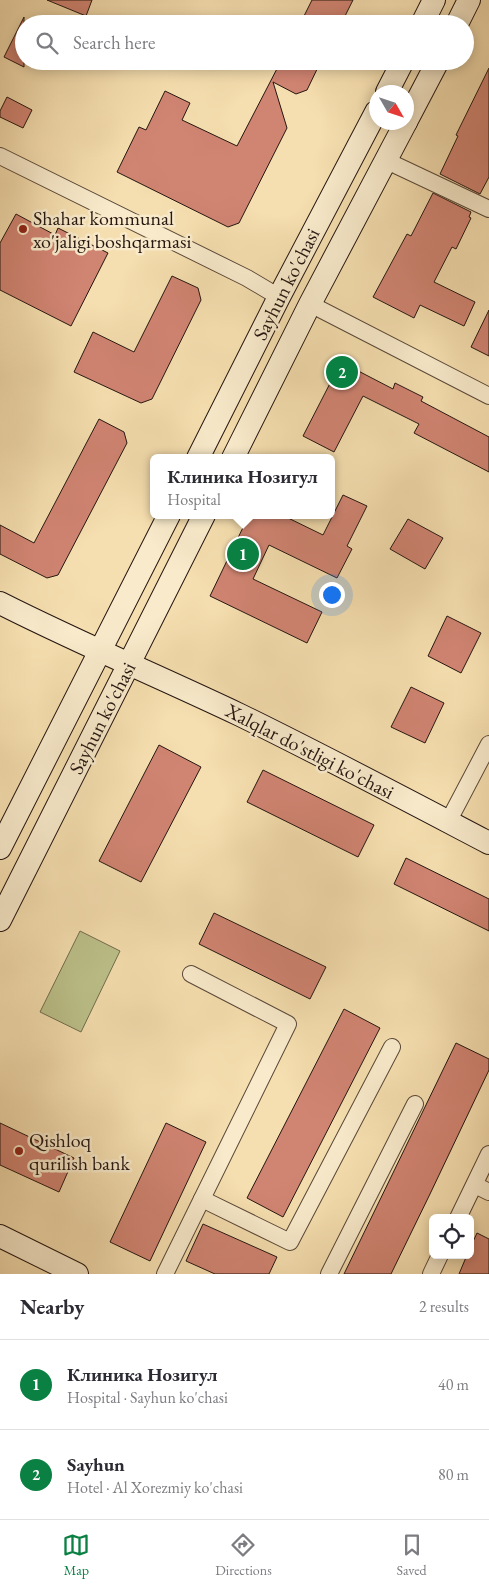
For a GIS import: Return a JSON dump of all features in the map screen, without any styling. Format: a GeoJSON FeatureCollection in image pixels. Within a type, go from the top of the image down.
{"type":"FeatureCollection","features":[{"type":"Feature","properties":{"kind":"street"},"geometry":{"type":"LineString","coordinates":[[426,15],[434,0]]}},
{"type":"Feature","properties":{"kind":"street"},"geometry":{"type":"LineString","coordinates":[[462,15],[469,0]]}},
{"type":"Feature","properties":{"kind":"street"},"geometry":{"type":"LineString","coordinates":[[391,85],[398,70]]}},
{"type":"Feature","properties":{"kind":"street","name":"Sayhun ko'chasi"},"geometry":{"type":"LineString","coordinates":[[414,107],[433,70]]}},
{"type":"Feature","properties":{"kind":"street","name":"Sayhun ko'chasi"},"geometry":{"type":"LineString","coordinates":[[200,454],[279,297],[369,125]]}},
{"type":"Feature","properties":{"kind":"street","name":"Sayhun ko'chasi"},"geometry":{"type":"LineString","coordinates":[[235,454],[310,304],[402,130]]}},
{"type":"Feature","properties":{"kind":"street"},"geometry":{"type":"LineString","coordinates":[[0,156],[246,278],[279,297]]}},
{"type":"Feature","properties":{"kind":"street"},"geometry":{"type":"LineString","coordinates":[[387,161],[489,209]]}},
{"type":"Feature","properties":{"kind":"street"},"geometry":{"type":"LineString","coordinates":[[310,304],[489,396]]}},
{"type":"Feature","properties":{"kind":"street","name":"Sayhun ko'chasi"},"geometry":{"type":"LineString","coordinates":[[0,848],[167,519]]}},
{"type":"Feature","properties":{"kind":"street","name":"Sayhun ko'chasi"},"geometry":{"type":"LineString","coordinates":[[0,920],[202,519]]}},
{"type":"Feature","properties":{"kind":"street","name":"Xalqlar do'stligi ko'chasi"},"geometry":{"type":"LineString","coordinates":[[0,603],[66,637],[101,651],[242,716],[489,844]]}},
{"type":"Feature","properties":{"kind":"street"},"geometry":{"type":"LineString","coordinates":[[448,822],[489,744]]}},
{"type":"Feature","properties":{"kind":"street"},"geometry":{"type":"LineString","coordinates":[[165,1274],[288,1024],[191,974]]}},
{"type":"Feature","properties":{"kind":"street"},"geometry":{"type":"LineString","coordinates":[[202,1199],[290,1242],[392,1047]]}},
{"type":"Feature","properties":{"kind":"street"},"geometry":{"type":"LineString","coordinates":[[329,1274],[415,1104]]}},
{"type":"Feature","properties":{"kind":"street"},"geometry":{"type":"LineString","coordinates":[[461,1214],[482,1189],[489,1154]]}},
{"type":"Feature","properties":{"kind":"street"},"geometry":{"type":"LineString","coordinates":[[0,1236],[77,1274]]}},
{"type":"Feature","properties":{"kind":"street"},"geometry":{"type":"LineString","coordinates":[[431,1274],[438,1259]]}},
{"type":"Feature","properties":{"kind":"green space"},"geometry":{"type":"Polygon","coordinates":[[[80,931],[120,951],[81,1032],[40,1012],[80,931]]]}},
{"type":"Feature","properties":{"kind":"building"},"geometry":{"type":"Polygon","coordinates":[[[47,0],[92,0],[86,15],[47,0]]]}},
{"type":"Feature","properties":{"kind":"building"},"geometry":{"type":"Polygon","coordinates":[[[312,0],[353,0],[346,15],[304,15],[312,0]]]}},
{"type":"Feature","properties":{"kind":"building"},"geometry":{"type":"Polygon","coordinates":[[[15,35],[15,62],[4,57],[15,35]]]}},
{"type":"Feature","properties":{"kind":"building"},"geometry":{"type":"Polygon","coordinates":[[[489,68],[489,177],[480,194],[440,174],[458,136],[456,135],[489,68]]]}},
{"type":"Feature","properties":{"kind":"building"},"geometry":{"type":"Polygon","coordinates":[[[276,70],[317,70],[307,90],[296,94],[273,82],[287,128],[239,223],[228,227],[117,172],[139,127],[146,130],[165,91],[190,103],[182,120],[237,146],[276,70]]]}},
{"type":"Feature","properties":{"kind":"building"},"geometry":{"type":"Polygon","coordinates":[[[7,97],[32,110],[23,128],[0,117],[0,111],[7,97]]]}},
{"type":"Feature","properties":{"kind":"building"},"geometry":{"type":"Polygon","coordinates":[[[433,193],[471,212],[469,217],[471,218],[456,249],[452,247],[434,282],[475,302],[464,326],[420,305],[414,318],[373,297],[407,234],[411,236],[433,193]]]}},
{"type":"Feature","properties":{"kind":"building"},"geometry":{"type":"Polygon","coordinates":[[[16,214],[55,235],[58,228],[108,253],[71,326],[0,290],[0,243],[16,214]]]}},
{"type":"Feature","properties":{"kind":"building"},"geometry":{"type":"Polygon","coordinates":[[[172,276],[198,288],[201,300],[152,399],[141,403],[74,372],[93,332],[134,352],[172,276]]]}},
{"type":"Feature","properties":{"kind":"building"},"geometry":{"type":"Polygon","coordinates":[[[489,310],[489,356],[471,347],[489,310]]]}},
{"type":"Feature","properties":{"kind":"building"},"geometry":{"type":"Polygon","coordinates":[[[341,362],[393,389],[395,383],[423,397],[421,401],[489,437],[489,472],[414,433],[419,424],[363,396],[334,452],[303,436],[341,362]]]}},
{"type":"Feature","properties":{"kind":"building"},"geometry":{"type":"Polygon","coordinates":[[[99,419],[124,432],[127,443],[58,575],[47,578],[0,554],[0,525],[34,543],[99,419]]]}},
{"type":"Feature","properties":{"kind":"building"},"geometry":{"type":"Polygon","coordinates":[[[343,495],[367,506],[347,546],[352,549],[337,578],[269,545],[253,579],[322,612],[307,643],[210,596],[247,519],[290,519],[323,535],[331,519],[335,519],[335,511],[343,495]]]}},
{"type":"Feature","properties":{"kind":"building"},"geometry":{"type":"Polygon","coordinates":[[[408,519],[443,538],[425,569],[390,549],[408,519]]]}},
{"type":"Feature","properties":{"kind":"building"},"geometry":{"type":"Polygon","coordinates":[[[447,616],[481,633],[461,673],[428,656],[447,616]]]}},
{"type":"Feature","properties":{"kind":"building"},"geometry":{"type":"Polygon","coordinates":[[[411,687],[444,703],[425,743],[391,727],[411,687]]]}},
{"type":"Feature","properties":{"kind":"building"},"geometry":{"type":"Polygon","coordinates":[[[159,745],[201,767],[141,882],[99,861],[159,745]]]}},
{"type":"Feature","properties":{"kind":"building"},"geometry":{"type":"Polygon","coordinates":[[[263,770],[374,825],[358,857],[247,802],[263,770]]]}},
{"type":"Feature","properties":{"kind":"building"},"geometry":{"type":"Polygon","coordinates":[[[406,858],[489,899],[489,931],[394,884],[406,858]]]}},
{"type":"Feature","properties":{"kind":"building"},"geometry":{"type":"Polygon","coordinates":[[[214,913],[326,967],[310,999],[199,944],[214,913]]]}},
{"type":"Feature","properties":{"kind":"building"},"geometry":{"type":"Polygon","coordinates":[[[344,1009],[380,1028],[283,1217],[247,1198],[344,1009]]]}},
{"type":"Feature","properties":{"kind":"building"},"geometry":{"type":"Polygon","coordinates":[[[456,1043],[489,1059],[489,1070],[430,1194],[391,1274],[344,1274],[456,1043]]]}},
{"type":"Feature","properties":{"kind":"building"},"geometry":{"type":"Polygon","coordinates":[[[0,1123],[74,1158],[59,1192],[0,1165],[0,1123]]]}},
{"type":"Feature","properties":{"kind":"building"},"geometry":{"type":"Polygon","coordinates":[[[166,1123],[206,1142],[150,1261],[110,1242],[166,1123]]]}},
{"type":"Feature","properties":{"kind":"building"},"geometry":{"type":"Polygon","coordinates":[[[203,1224],[277,1257],[269,1274],[215,1274],[186,1261],[203,1224]]]}},
{"type":"Feature","properties":{"kind":"building"},"geometry":{"type":"Polygon","coordinates":[[[477,1233],[489,1239],[489,1274],[459,1274],[465,1259],[474,1259],[474,1239],[477,1233]]]}},
{"type":"Feature","properties":{"kind":"place","name":"Shahar kommunal xo'jaligi boshqarmasi"},"geometry":{"type":"Point","coordinates":[23,229]}},
{"type":"Feature","properties":{"kind":"place","name":"Sayhun"},"geometry":{"type":"Point","coordinates":[342,372]}},
{"type":"Feature","properties":{"kind":"place","name":"Клиника Нозигул"},"geometry":{"type":"Point","coordinates":[243,554]}},
{"type":"Feature","properties":{"kind":"place","name":"Qishloq qurilish bank"},"geometry":{"type":"Point","coordinates":[19,1151]}}]}
